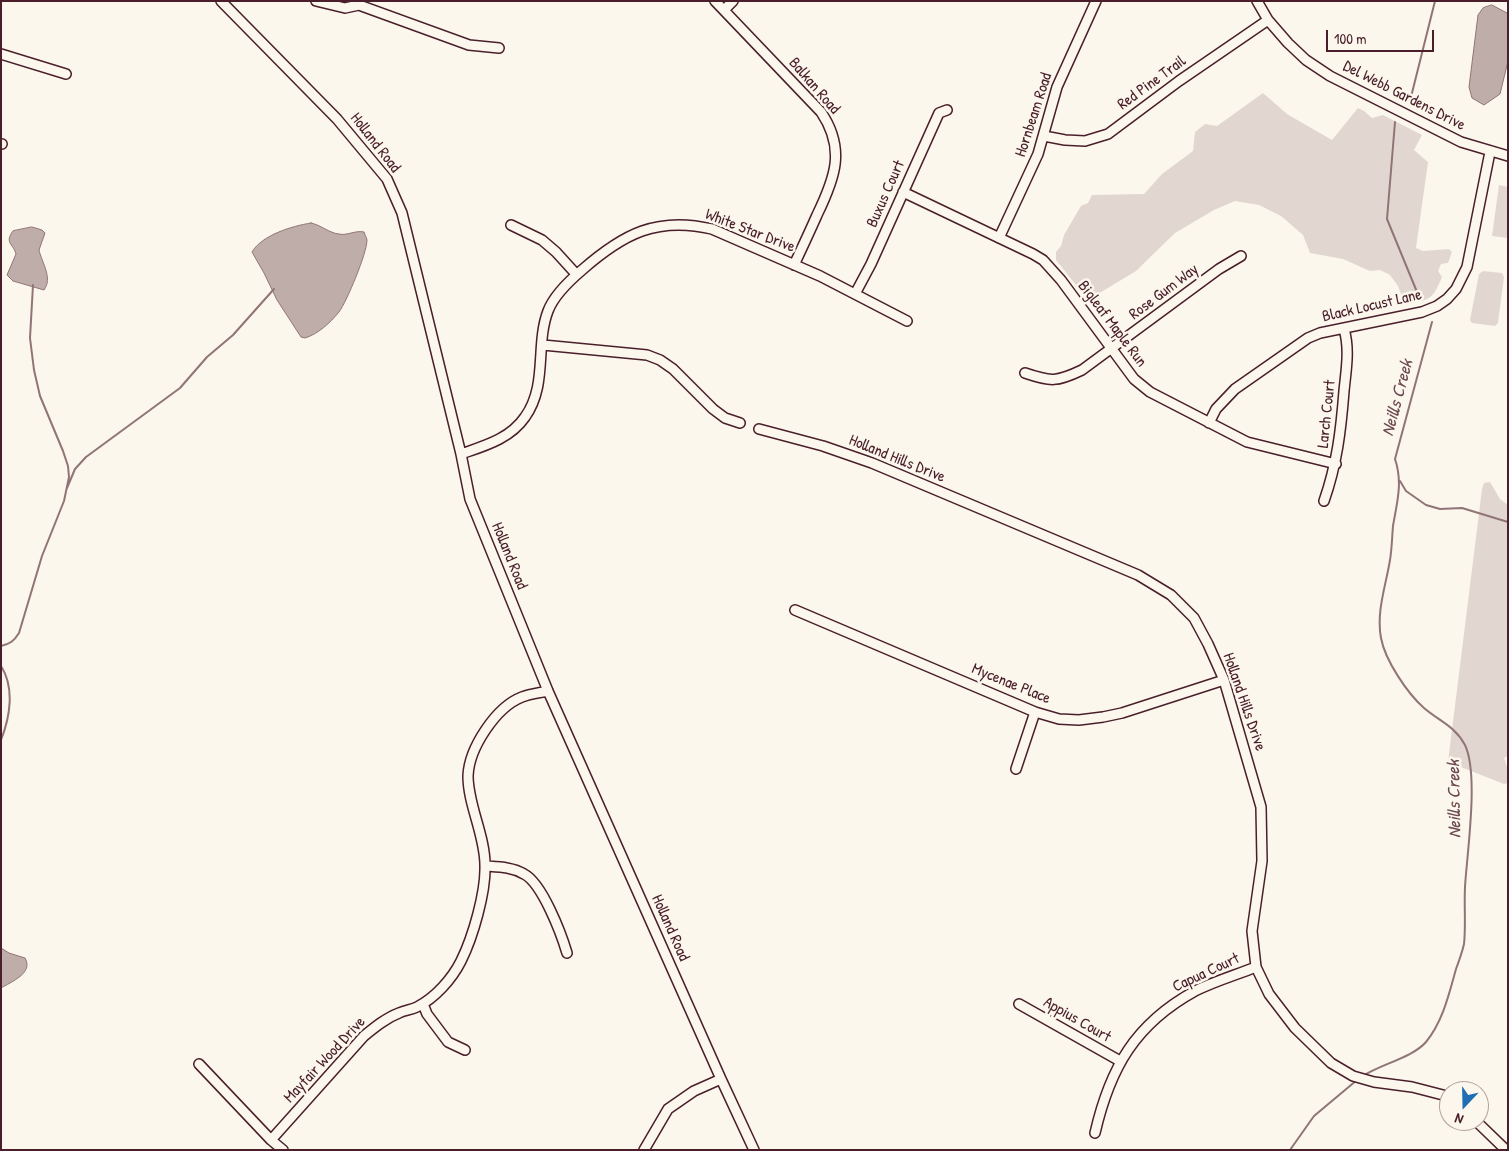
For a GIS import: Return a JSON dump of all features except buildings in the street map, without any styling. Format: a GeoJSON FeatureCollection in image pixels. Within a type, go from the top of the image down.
{"type":"FeatureCollection","features":[{"type":"Feature","properties":{"kind":"street","name":"Holland Road"},"geometry":{"type":"LineString","coordinates":[[221,1],[337,119],[387,179],[402,213],[470,499],[548,691],[754,1150]]}},
{"type":"Feature","properties":{"kind":"street"},"geometry":{"type":"LineString","coordinates":[[316,1],[345,8],[359,5],[469,45],[499,48]]}},
{"type":"Feature","properties":{"kind":"street","name":"Balkan Road"},"geometry":{"type":"LineString","coordinates":[[715,1],[821,112],[834,137],[836,168],[831,187],[794,264]]}},
{"type":"Feature","properties":{"kind":"street"},"geometry":{"type":"LineString","coordinates":[[724,10],[733,1]]}},
{"type":"Feature","properties":{"kind":"street","name":"Hornbeam Road"},"geometry":{"type":"LineString","coordinates":[[999,238],[1038,154],[1057,87],[1096,1]]}},
{"type":"Feature","properties":{"kind":"street","name":"Del Webb Gardens Drive"},"geometry":{"type":"LineString","coordinates":[[1257,1],[1268,20],[1288,43],[1306,60],[1330,76],[1454,139],[1490,152],[1508,156]]}},
{"type":"Feature","properties":{"kind":"street","name":"Red Pine Trail"},"geometry":{"type":"LineString","coordinates":[[1044,136],[1086,141],[1108,134],[1179,81],[1268,20]]}},
{"type":"Feature","properties":{"kind":"street"},"geometry":{"type":"LineString","coordinates":[[1,54],[66,74]]}},
{"type":"Feature","properties":{"kind":"street","name":"Buxus Court"},"geometry":{"type":"LineString","coordinates":[[855,294],[871,264],[939,113],[947,110]]}},
{"type":"Feature","properties":{"kind":"street","name":"Black Locust Lane"},"geometry":{"type":"LineString","coordinates":[[1209,423],[1224,399],[1296,345],[1320,333],[1422,312],[1438,306],[1456,289],[1467,268],[1490,152]]}},
{"type":"Feature","properties":{"kind":"street","name":"Bigleaf Maple Run"},"geometry":{"type":"LineString","coordinates":[[903,192],[1033,254],[1051,268],[1134,379],[1150,392],[1247,442],[1336,464]]}},
{"type":"Feature","properties":{"kind":"street","name":"White Star Drive"},"geometry":{"type":"LineString","coordinates":[[460,454],[499,439],[515,429],[526,416],[537,391],[548,310],[576,274],[618,241],[636,232],[681,224],[712,230],[794,264],[907,321]]}},
{"type":"Feature","properties":{"kind":"street"},"geometry":{"type":"LineString","coordinates":[[511,225],[542,240],[576,274]]}},
{"type":"Feature","properties":{"kind":"street","name":"Rose Gum Way"},"geometry":{"type":"LineString","coordinates":[[1025,373],[1048,381],[1066,378],[1082,370],[1219,269],[1241,256]]}},
{"type":"Feature","properties":{"kind":"street","name":"Larch Court"},"geometry":{"type":"LineString","coordinates":[[1324,501],[1336,464],[1339,447],[1348,352],[1344,329]]}},
{"type":"Feature","properties":{"kind":"street"},"geometry":{"type":"LineString","coordinates":[[543,345],[647,354],[673,369],[713,409],[725,418],[740,423]]}},
{"type":"Feature","properties":{"kind":"street","name":"Holland Hills Drive"},"geometry":{"type":"LineString","coordinates":[[760,429],[823,446],[872,463],[1138,575],[1171,595],[1194,618],[1224,680],[1261,806],[1262,861],[1252,931],[1256,968],[1269,994],[1295,1028],[1331,1064],[1353,1076],[1374,1082],[1412,1087],[1439,1094]]}},
{"type":"Feature","properties":{"kind":"street","name":"Mycenae Place"},"geometry":{"type":"LineString","coordinates":[[795,610],[1035,712],[1059,719],[1079,720],[1122,714],[1224,680]]}},
{"type":"Feature","properties":{"kind":"street","name":"Mayfair Wood Drive"},"geometry":{"type":"LineString","coordinates":[[271,1140],[364,1036],[377,1025],[400,1012],[414,1009],[423,1004],[440,989],[460,962],[473,930],[482,893],[485,866],[483,839],[473,806],[468,776],[474,751],[490,724],[504,708],[521,697],[548,691]]}},
{"type":"Feature","properties":{"kind":"street"},"geometry":{"type":"LineString","coordinates":[[1016,769],[1035,712]]}},
{"type":"Feature","properties":{"kind":"street"},"geometry":{"type":"LineString","coordinates":[[485,866],[507,868],[525,874],[539,887],[562,937],[567,953]]}},
{"type":"Feature","properties":{"kind":"street","name":"Capua Court"},"geometry":{"type":"LineString","coordinates":[[1095,1133],[1101,1107],[1120,1061],[1136,1039],[1158,1016],[1196,991],[1256,968]]}},
{"type":"Feature","properties":{"kind":"street"},"geometry":{"type":"LineString","coordinates":[[423,1004],[427,1014],[448,1042],[464,1050]]}},
{"type":"Feature","properties":{"kind":"street","name":"Appius Court"},"geometry":{"type":"LineString","coordinates":[[1019,1004],[1120,1061]]}},
{"type":"Feature","properties":{"kind":"street"},"geometry":{"type":"LineString","coordinates":[[199,1064],[271,1140],[283,1150]]}},
{"type":"Feature","properties":{"kind":"street"},"geometry":{"type":"LineString","coordinates":[[644,1150],[668,1109],[694,1091],[721,1079]]}},
{"type":"Feature","properties":{"kind":"street"},"geometry":{"type":"LineString","coordinates":[[1486,1131],[1506,1150]]}},
{"type":"Feature","properties":{"kind":"shaded area"},"geometry":{"type":"Polygon","coordinates":[[[1492,5],[1507,13],[1508,16],[1508,61],[1500,94],[1484,105],[1472,98],[1469,87],[1478,15],[1483,8],[1492,5]]]}},
{"type":"Feature","properties":{"kind":"shaded area"},"geometry":{"type":"Polygon","coordinates":[[[1263,93],[1287,114],[1332,140],[1358,108],[1372,118],[1383,115],[1422,135],[1414,150],[1428,162],[1416,248],[1423,251],[1449,249],[1452,252],[1448,263],[1441,264],[1438,271],[1442,277],[1436,291],[1425,300],[1405,305],[1398,286],[1390,275],[1380,270],[1370,271],[1343,259],[1310,253],[1303,235],[1281,216],[1259,205],[1235,201],[1214,210],[1175,233],[1136,271],[1088,300],[1056,260],[1056,252],[1061,246],[1064,235],[1081,206],[1088,203],[1092,195],[1144,194],[1162,174],[1193,151],[1195,132],[1205,124],[1217,126],[1263,93]]]}},
{"type":"Feature","properties":{"kind":"shaded area"},"geometry":{"type":"Polygon","coordinates":[[[1499,185],[1508,187],[1508,238],[1492,236],[1499,185]]]}},
{"type":"Feature","properties":{"kind":"shaded area"},"geometry":{"type":"Polygon","coordinates":[[[311,223],[339,234],[364,232],[367,240],[356,277],[339,312],[324,328],[305,338],[301,337],[277,300],[252,252],[263,241],[278,232],[311,223]]]}},
{"type":"Feature","properties":{"kind":"shaded area"},"geometry":{"type":"Polygon","coordinates":[[[32,227],[45,233],[39,250],[47,275],[44,290],[13,281],[7,275],[16,254],[9,241],[10,235],[13,231],[32,227]]]}},
{"type":"Feature","properties":{"kind":"shaded area"},"geometry":{"type":"Polygon","coordinates":[[[1483,271],[1502,273],[1504,277],[1498,323],[1495,326],[1472,323],[1470,320],[1479,274],[1483,271]]]}},
{"type":"Feature","properties":{"kind":"shaded area"},"geometry":{"type":"Polygon","coordinates":[[[1490,482],[1500,499],[1508,505],[1508,756],[1504,758],[1508,770],[1508,783],[1504,784],[1448,762],[1482,489],[1484,483],[1490,482]]]}},
{"type":"Feature","properties":{"kind":"shaded area"},"geometry":{"type":"Polygon","coordinates":[[[1,948],[9,953],[25,958],[27,963],[24,973],[1,988],[1,948]]]}},
{"type":"Feature","properties":{"kind":"waterway","name":"Neills Creek"},"geometry":{"type":"LineString","coordinates":[[1410,101],[1435,1]]}},
{"type":"Feature","properties":{"kind":"waterway","name":"Neills Creek"},"geometry":{"type":"LineString","coordinates":[[1395,122],[1387,219],[1417,292]]}},
{"type":"Feature","properties":{"kind":"waterway"},"geometry":{"type":"LineString","coordinates":[[1,646],[12,642],[19,633],[42,556],[64,501],[69,477],[68,466],[40,396],[34,370],[30,338],[33,285]]}},
{"type":"Feature","properties":{"kind":"waterway"},"geometry":{"type":"LineString","coordinates":[[67,488],[75,469],[86,457],[180,388],[207,357],[233,335],[274,289]]}},
{"type":"Feature","properties":{"kind":"waterway","name":"Neills Creek"},"geometry":{"type":"LineString","coordinates":[[1363,1076],[1405,1057],[1426,1042],[1437,1025],[1445,1007],[1464,944],[1465,887],[1472,794],[1469,758],[1461,738],[1417,702],[1404,685],[1383,647],[1380,628],[1382,599],[1392,547],[1399,484],[1395,459],[1432,322]]}},
{"type":"Feature","properties":{"kind":"waterway"},"geometry":{"type":"LineString","coordinates":[[1400,481],[1406,491],[1426,505],[1440,509],[1462,508],[1508,522]]}},
{"type":"Feature","properties":{"kind":"waterway"},"geometry":{"type":"LineString","coordinates":[[1,666],[10,693],[9,712],[1,740]]}},
{"type":"Feature","properties":{"kind":"waterway","name":"Neills Creek"},"geometry":{"type":"LineString","coordinates":[[1290,1150],[1314,1116],[1357,1080]]}}]}
